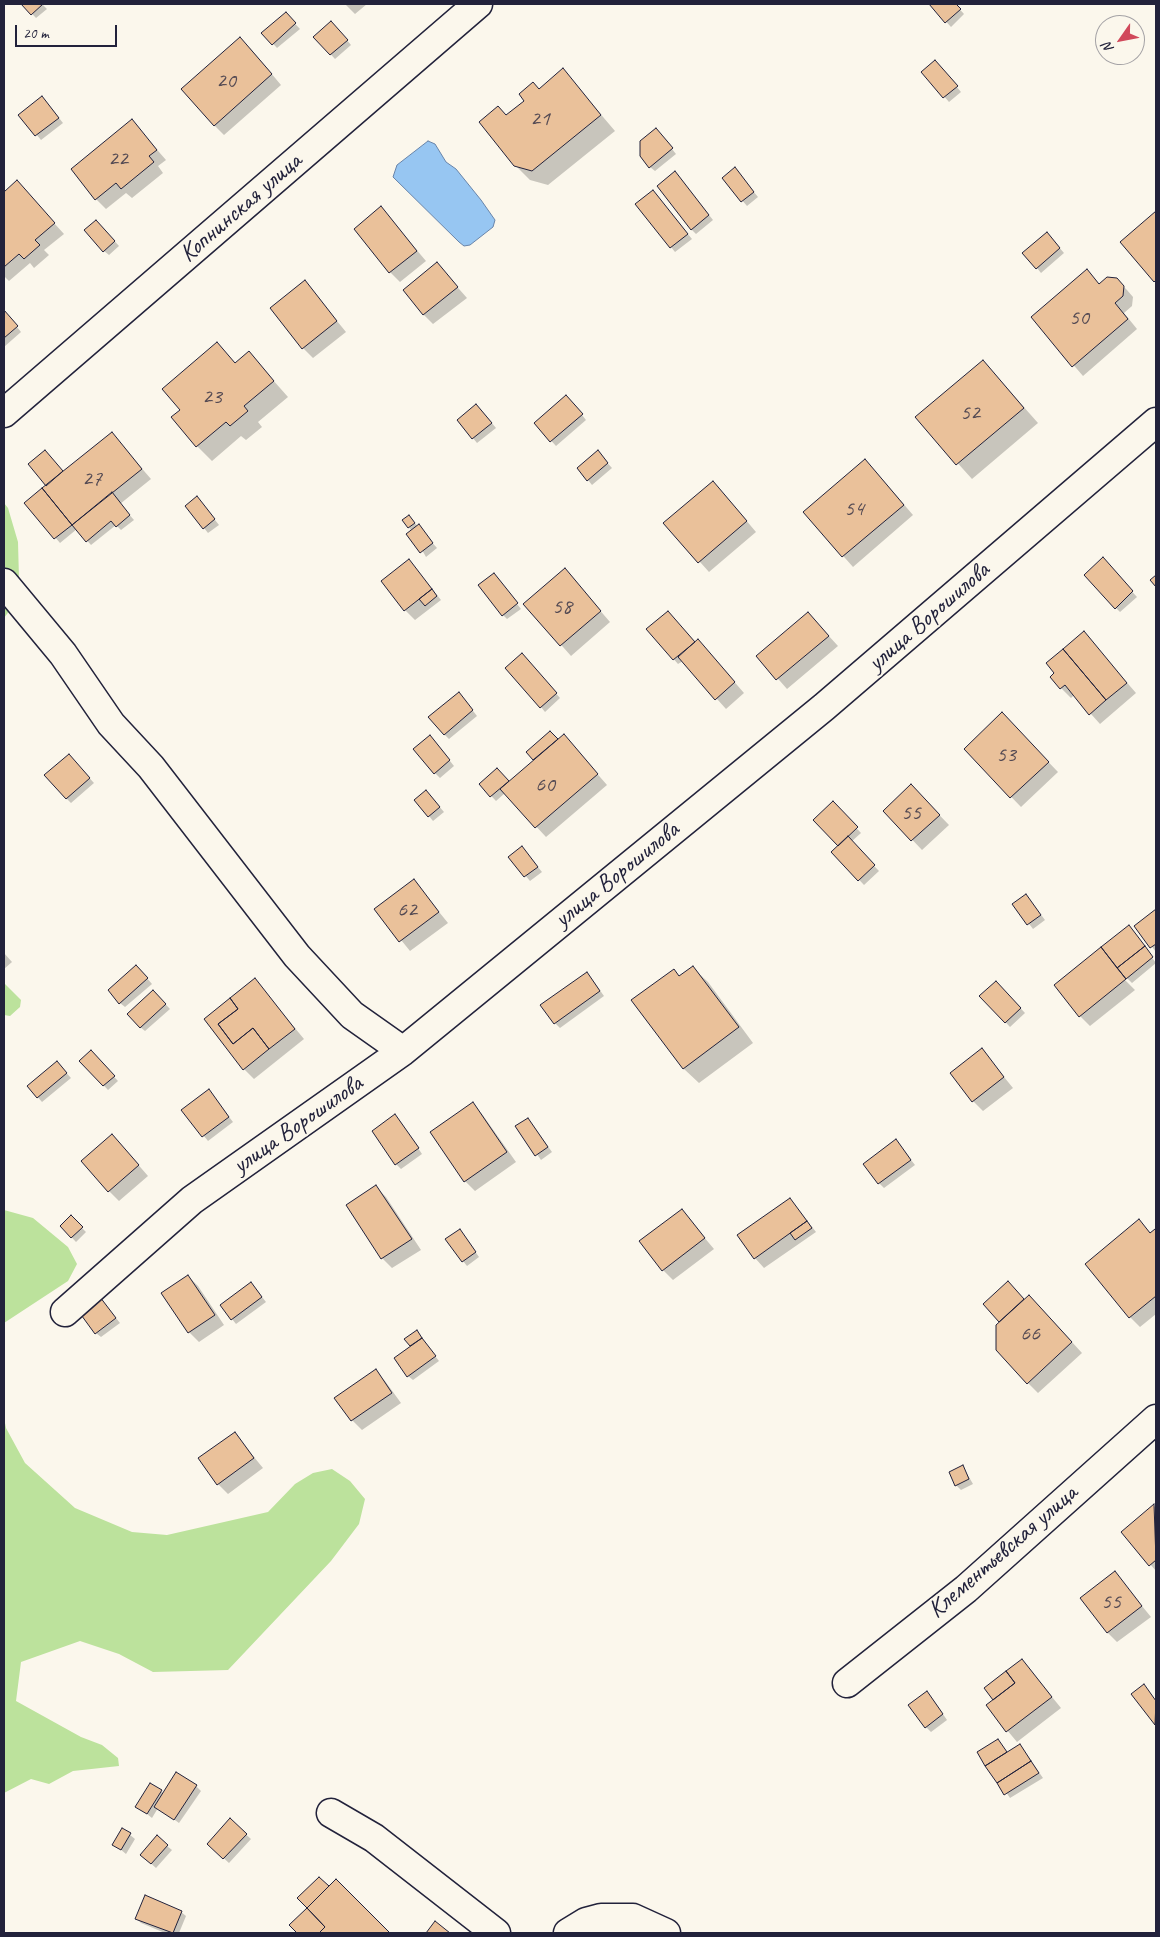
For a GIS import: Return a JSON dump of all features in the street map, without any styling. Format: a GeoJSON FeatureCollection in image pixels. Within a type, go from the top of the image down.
{"type":"FeatureCollection","features":[{"type":"Feature","properties":{"kind":"street","name":"Копнинская улица"},"geometry":{"type":"LineString","coordinates":[[4,413],[478,4]]}},
{"type":"Feature","properties":{"kind":"street","name":"улица Ворошилова"},"geometry":{"type":"LineString","coordinates":[[65,1312],[192,1200],[403,1051],[824,707],[1156,422]]}},
{"type":"Feature","properties":{"kind":"street"},"geometry":{"type":"LineString","coordinates":[[4,583],[63,654],[111,724],[151,767],[297,956],[352,1015],[403,1051]]}},
{"type":"Feature","properties":{"kind":"street","name":"Клементьевская улица"},"geometry":{"type":"LineString","coordinates":[[847,1683],[966,1589],[1156,1419]]}},
{"type":"Feature","properties":{"kind":"street"},"geometry":{"type":"LineString","coordinates":[[331,1812],[374,1838],[496,1933]]}},
{"type":"Feature","properties":{"kind":"street"},"geometry":{"type":"LineString","coordinates":[[568,1933],[586,1922],[601,1918],[633,1918],[666,1933]]}},
{"type":"Feature","properties":{"kind":"green space"},"geometry":{"type":"Polygon","coordinates":[[[4,503],[8,508],[18,542],[19,579],[10,610],[4,618],[4,503]]]}},
{"type":"Feature","properties":{"kind":"green space"},"geometry":{"type":"Polygon","coordinates":[[[4,983],[21,1000],[20,1007],[10,1016],[4,1015],[4,983]]]}},
{"type":"Feature","properties":{"kind":"green space"},"geometry":{"type":"Polygon","coordinates":[[[4,1210],[33,1218],[68,1247],[77,1264],[68,1281],[4,1323],[4,1210]]]}},
{"type":"Feature","properties":{"kind":"green space"},"geometry":{"type":"Polygon","coordinates":[[[4,1418],[6,1428],[25,1463],[75,1508],[132,1532],[167,1535],[268,1512],[295,1484],[313,1473],[332,1469],[350,1481],[365,1499],[359,1524],[331,1561],[228,1670],[153,1672],[119,1654],[80,1641],[21,1662],[16,1701],[81,1737],[102,1745],[118,1758],[119,1766],[73,1771],[49,1784],[31,1779],[4,1793],[4,1418]]]}},
{"type":"Feature","properties":{"kind":"water"},"geometry":{"type":"Polygon","coordinates":[[[428,141],[435,144],[446,162],[456,169],[495,220],[493,227],[470,245],[464,246],[459,242],[393,177],[397,165],[428,141]]]}},
{"type":"Feature","properties":{"kind":"building"},"geometry":{"type":"Polygon","coordinates":[[[21,4],[43,4],[31,15],[21,4]]]}},
{"type":"Feature","properties":{"kind":"building"},"geometry":{"type":"Polygon","coordinates":[[[929,4],[956,4],[961,9],[945,23],[929,4]]]}},
{"type":"Feature","properties":{"kind":"building"},"geometry":{"type":"Polygon","coordinates":[[[286,12],[296,23],[272,45],[261,33],[286,12]]]}},
{"type":"Feature","properties":{"kind":"building"},"geometry":{"type":"Polygon","coordinates":[[[331,21],[348,40],[330,55],[313,37],[331,21]]]}},
{"type":"Feature","properties":{"kind":"building"},"geometry":{"type":"Polygon","coordinates":[[[240,37],[272,74],[214,126],[181,89],[240,37]]]}},
{"type":"Feature","properties":{"kind":"building"},"geometry":{"type":"Polygon","coordinates":[[[935,60],[958,86],[943,98],[921,72],[935,60]]]}},
{"type":"Feature","properties":{"kind":"building"},"geometry":{"type":"Polygon","coordinates":[[[563,68],[601,115],[532,171],[514,166],[479,122],[498,106],[506,115],[524,101],[519,94],[533,82],[539,89],[563,68]]]}},
{"type":"Feature","properties":{"kind":"building"},"geometry":{"type":"Polygon","coordinates":[[[42,96],[59,118],[35,136],[18,115],[42,96]]]}},
{"type":"Feature","properties":{"kind":"building"},"geometry":{"type":"Polygon","coordinates":[[[132,119],[157,150],[149,156],[154,162],[121,189],[116,183],[95,200],[71,169],[132,119]]]}},
{"type":"Feature","properties":{"kind":"building"},"geometry":{"type":"Polygon","coordinates":[[[656,128],[673,148],[649,168],[640,156],[640,141],[656,128]]]}},
{"type":"Feature","properties":{"kind":"building"},"geometry":{"type":"Polygon","coordinates":[[[735,167],[754,192],[741,202],[722,178],[735,167]]]}},
{"type":"Feature","properties":{"kind":"building"},"geometry":{"type":"Polygon","coordinates":[[[675,171],[709,215],[691,230],[657,186],[675,171]]]}},
{"type":"Feature","properties":{"kind":"building"},"geometry":{"type":"Polygon","coordinates":[[[17,180],[55,223],[35,240],[40,245],[24,259],[19,254],[4,267],[4,192],[17,180]]]}},
{"type":"Feature","properties":{"kind":"building"},"geometry":{"type":"Polygon","coordinates":[[[653,190],[688,234],[670,248],[635,204],[653,190]]]}},
{"type":"Feature","properties":{"kind":"building"},"geometry":{"type":"Polygon","coordinates":[[[381,206],[417,251],[389,273],[354,229],[381,206]]]}},
{"type":"Feature","properties":{"kind":"building"},"geometry":{"type":"Polygon","coordinates":[[[1156,211],[1156,280],[1154,282],[1120,242],[1156,211]]]}},
{"type":"Feature","properties":{"kind":"building"},"geometry":{"type":"Polygon","coordinates":[[[96,220],[115,241],[103,252],[84,230],[96,220]]]}},
{"type":"Feature","properties":{"kind":"building"},"geometry":{"type":"Polygon","coordinates":[[[1047,232],[1060,248],[1036,269],[1022,253],[1047,232]]]}},
{"type":"Feature","properties":{"kind":"building"},"geometry":{"type":"Polygon","coordinates":[[[437,262],[458,287],[423,315],[403,290],[437,262]]]}},
{"type":"Feature","properties":{"kind":"building"},"geometry":{"type":"Polygon","coordinates":[[[1087,269],[1099,284],[1107,277],[1117,278],[1124,286],[1123,296],[1115,303],[1128,319],[1072,367],[1031,317],[1087,269]]]}},
{"type":"Feature","properties":{"kind":"building"},"geometry":{"type":"Polygon","coordinates":[[[305,280],[337,321],[302,349],[270,308],[305,280]]]}},
{"type":"Feature","properties":{"kind":"building"},"geometry":{"type":"Polygon","coordinates":[[[4,310],[18,326],[4,338],[4,310]]]}},
{"type":"Feature","properties":{"kind":"building"},"geometry":{"type":"Polygon","coordinates":[[[217,342],[235,363],[249,351],[274,381],[244,406],[248,411],[230,426],[226,422],[196,447],[171,417],[180,410],[162,389],[217,342]]]}},
{"type":"Feature","properties":{"kind":"building"},"geometry":{"type":"Polygon","coordinates":[[[983,360],[1024,408],[956,465],[915,417],[983,360]]]}},
{"type":"Feature","properties":{"kind":"building"},"geometry":{"type":"Polygon","coordinates":[[[566,395],[583,414],[550,442],[534,423],[566,395]]]}},
{"type":"Feature","properties":{"kind":"building"},"geometry":{"type":"Polygon","coordinates":[[[476,404],[492,423],[472,439],[457,420],[476,404]]]}},
{"type":"Feature","properties":{"kind":"building"},"geometry":{"type":"Polygon","coordinates":[[[112,432],[142,469],[72,525],[42,488],[112,432]]]}},
{"type":"Feature","properties":{"kind":"building"},"geometry":{"type":"Polygon","coordinates":[[[45,450],[63,471],[46,486],[28,464],[45,450]]]}},
{"type":"Feature","properties":{"kind":"building"},"geometry":{"type":"Polygon","coordinates":[[[598,450],[608,463],[587,481],[577,468],[598,450]]]}},
{"type":"Feature","properties":{"kind":"building"},"geometry":{"type":"Polygon","coordinates":[[[865,459],[904,505],[842,557],[803,512],[865,459]]]}},
{"type":"Feature","properties":{"kind":"building"},"geometry":{"type":"Polygon","coordinates":[[[713,481],[747,521],[698,563],[663,523],[713,481]]]}},
{"type":"Feature","properties":{"kind":"building"},"geometry":{"type":"Polygon","coordinates":[[[42,488],[72,525],[54,539],[24,503],[42,488]]]}},
{"type":"Feature","properties":{"kind":"building"},"geometry":{"type":"Polygon","coordinates":[[[112,492],[130,515],[116,527],[111,521],[86,542],[72,525],[112,492]]]}},
{"type":"Feature","properties":{"kind":"building"},"geometry":{"type":"Polygon","coordinates":[[[197,496],[215,519],[203,529],[185,506],[197,496]]]}},
{"type":"Feature","properties":{"kind":"building"},"geometry":{"type":"Polygon","coordinates":[[[409,515],[415,523],[408,528],[402,520],[409,515]]]}},
{"type":"Feature","properties":{"kind":"building"},"geometry":{"type":"Polygon","coordinates":[[[419,524],[433,543],[420,553],[406,534],[419,524]]]}},
{"type":"Feature","properties":{"kind":"building"},"geometry":{"type":"Polygon","coordinates":[[[1103,557],[1133,591],[1115,609],[1084,575],[1103,557]]]}},
{"type":"Feature","properties":{"kind":"building"},"geometry":{"type":"Polygon","coordinates":[[[409,559],[432,589],[404,611],[381,581],[409,559]]]}},
{"type":"Feature","properties":{"kind":"building"},"geometry":{"type":"Polygon","coordinates":[[[565,568],[601,611],[560,646],[523,604],[565,568]]]}},
{"type":"Feature","properties":{"kind":"building"},"geometry":{"type":"Polygon","coordinates":[[[494,573],[518,603],[502,616],[478,585],[494,573]]]}},
{"type":"Feature","properties":{"kind":"building"},"geometry":{"type":"Polygon","coordinates":[[[1156,575],[1156,587],[1150,580],[1156,575]]]}},
{"type":"Feature","properties":{"kind":"building"},"geometry":{"type":"Polygon","coordinates":[[[432,589],[437,596],[425,606],[419,599],[432,589]]]}},
{"type":"Feature","properties":{"kind":"building"},"geometry":{"type":"Polygon","coordinates":[[[668,611],[695,642],[673,660],[646,629],[668,611]]]}},
{"type":"Feature","properties":{"kind":"building"},"geometry":{"type":"Polygon","coordinates":[[[808,612],[829,636],[776,680],[756,656],[808,612]]]}},
{"type":"Feature","properties":{"kind":"building"},"geometry":{"type":"Polygon","coordinates":[[[1084,631],[1127,683],[1106,700],[1063,649],[1084,631]]]}},
{"type":"Feature","properties":{"kind":"building"},"geometry":{"type":"Polygon","coordinates":[[[698,639],[735,682],[715,700],[678,657],[698,639]]]}},
{"type":"Feature","properties":{"kind":"building"},"geometry":{"type":"Polygon","coordinates":[[[1063,649],[1106,700],[1089,715],[1065,685],[1060,689],[1050,677],[1054,673],[1046,663],[1063,649]]]}},
{"type":"Feature","properties":{"kind":"building"},"geometry":{"type":"Polygon","coordinates":[[[522,653],[557,693],[540,708],[505,668],[522,653]]]}},
{"type":"Feature","properties":{"kind":"building"},"geometry":{"type":"Polygon","coordinates":[[[459,692],[473,710],[444,735],[428,717],[459,692]]]}},
{"type":"Feature","properties":{"kind":"building"},"geometry":{"type":"Polygon","coordinates":[[[1002,712],[1049,762],[1010,798],[964,749],[1002,712]]]}},
{"type":"Feature","properties":{"kind":"building"},"geometry":{"type":"Polygon","coordinates":[[[550,731],[558,739],[533,760],[526,752],[550,731]]]}},
{"type":"Feature","properties":{"kind":"building"},"geometry":{"type":"Polygon","coordinates":[[[564,734],[598,774],[535,828],[500,789],[564,734]]]}},
{"type":"Feature","properties":{"kind":"building"},"geometry":{"type":"Polygon","coordinates":[[[430,735],[450,760],[434,774],[413,749],[430,735]]]}},
{"type":"Feature","properties":{"kind":"building"},"geometry":{"type":"Polygon","coordinates":[[[69,754],[90,778],[66,799],[44,775],[69,754]]]}},
{"type":"Feature","properties":{"kind":"building"},"geometry":{"type":"Polygon","coordinates":[[[497,768],[509,781],[490,797],[479,784],[497,768]]]}},
{"type":"Feature","properties":{"kind":"building"},"geometry":{"type":"Polygon","coordinates":[[[911,784],[940,815],[911,841],[883,811],[911,784]]]}},
{"type":"Feature","properties":{"kind":"building"},"geometry":{"type":"Polygon","coordinates":[[[426,790],[440,807],[428,817],[414,800],[426,790]]]}},
{"type":"Feature","properties":{"kind":"building"},"geometry":{"type":"Polygon","coordinates":[[[833,801],[858,827],[838,846],[813,820],[833,801]]]}},
{"type":"Feature","properties":{"kind":"building"},"geometry":{"type":"Polygon","coordinates":[[[848,836],[875,865],[858,881],[831,852],[848,836]]]}},
{"type":"Feature","properties":{"kind":"building"},"geometry":{"type":"Polygon","coordinates":[[[522,846],[538,867],[524,877],[508,857],[522,846]]]}},
{"type":"Feature","properties":{"kind":"building"},"geometry":{"type":"Polygon","coordinates":[[[414,879],[439,912],[399,942],[374,909],[414,879]]]}},
{"type":"Feature","properties":{"kind":"building"},"geometry":{"type":"Polygon","coordinates":[[[1026,894],[1041,915],[1027,925],[1012,904],[1026,894]]]}},
{"type":"Feature","properties":{"kind":"building"},"geometry":{"type":"Polygon","coordinates":[[[1156,909],[1156,944],[1150,948],[1134,926],[1156,909]]]}},
{"type":"Feature","properties":{"kind":"building"},"geometry":{"type":"Polygon","coordinates":[[[1129,925],[1145,946],[1117,968],[1101,947],[1129,925]]]}},
{"type":"Feature","properties":{"kind":"building"},"geometry":{"type":"Polygon","coordinates":[[[1145,946],[1153,957],[1126,979],[1117,968],[1145,946]]]}},
{"type":"Feature","properties":{"kind":"building"},"geometry":{"type":"Polygon","coordinates":[[[1101,947],[1126,979],[1079,1017],[1054,985],[1101,947]]]}},
{"type":"Feature","properties":{"kind":"building"},"geometry":{"type":"Polygon","coordinates":[[[136,965],[148,978],[119,1004],[108,990],[136,965]]]}},
{"type":"Feature","properties":{"kind":"building"},"geometry":{"type":"Polygon","coordinates":[[[693,966],[739,1027],[683,1069],[631,1000],[674,969],[679,976],[693,966]]]}},
{"type":"Feature","properties":{"kind":"building"},"geometry":{"type":"Polygon","coordinates":[[[587,972],[600,991],[554,1024],[540,1005],[587,972]]]}},
{"type":"Feature","properties":{"kind":"building"},"geometry":{"type":"Polygon","coordinates":[[[255,978],[295,1029],[269,1049],[253,1028],[233,1044],[218,1024],[238,1009],[230,998],[255,978]]]}},
{"type":"Feature","properties":{"kind":"building"},"geometry":{"type":"Polygon","coordinates":[[[996,981],[1021,1008],[1005,1023],[979,996],[996,981]]]}},
{"type":"Feature","properties":{"kind":"building"},"geometry":{"type":"Polygon","coordinates":[[[153,990],[166,1004],[140,1028],[127,1014],[153,990]]]}},
{"type":"Feature","properties":{"kind":"building"},"geometry":{"type":"Polygon","coordinates":[[[230,998],[238,1009],[218,1024],[233,1044],[253,1028],[269,1049],[243,1070],[204,1019],[230,998]]]}},
{"type":"Feature","properties":{"kind":"building"},"geometry":{"type":"Polygon","coordinates":[[[982,1048],[1004,1077],[972,1102],[950,1073],[982,1048]]]}},
{"type":"Feature","properties":{"kind":"building"},"geometry":{"type":"Polygon","coordinates":[[[91,1050],[115,1076],[103,1086],[79,1061],[91,1050]]]}},
{"type":"Feature","properties":{"kind":"building"},"geometry":{"type":"Polygon","coordinates":[[[57,1061],[67,1073],[37,1098],[27,1086],[57,1061]]]}},
{"type":"Feature","properties":{"kind":"building"},"geometry":{"type":"Polygon","coordinates":[[[209,1089],[229,1117],[202,1137],[181,1110],[209,1089]]]}},
{"type":"Feature","properties":{"kind":"building"},"geometry":{"type":"Polygon","coordinates":[[[473,1102],[507,1152],[464,1182],[430,1132],[473,1102]]]}},
{"type":"Feature","properties":{"kind":"building"},"geometry":{"type":"Polygon","coordinates":[[[395,1114],[419,1148],[395,1165],[372,1131],[395,1114]]]}},
{"type":"Feature","properties":{"kind":"building"},"geometry":{"type":"Polygon","coordinates":[[[528,1118],[548,1147],[535,1156],[515,1126],[528,1118]]]}},
{"type":"Feature","properties":{"kind":"building"},"geometry":{"type":"Polygon","coordinates":[[[112,1134],[139,1165],[108,1192],[81,1161],[112,1134]]]}},
{"type":"Feature","properties":{"kind":"building"},"geometry":{"type":"Polygon","coordinates":[[[896,1139],[911,1160],[878,1184],[863,1164],[896,1139]]]}},
{"type":"Feature","properties":{"kind":"building"},"geometry":{"type":"Polygon","coordinates":[[[376,1185],[412,1239],[381,1259],[346,1205],[376,1185]]]}},
{"type":"Feature","properties":{"kind":"building"},"geometry":{"type":"Polygon","coordinates":[[[790,1198],[807,1221],[754,1259],[737,1235],[790,1198]]]}},
{"type":"Feature","properties":{"kind":"building"},"geometry":{"type":"Polygon","coordinates":[[[682,1209],[705,1238],[662,1271],[639,1241],[682,1209]]]}},
{"type":"Feature","properties":{"kind":"building"},"geometry":{"type":"Polygon","coordinates":[[[71,1215],[83,1227],[71,1238],[60,1226],[71,1215]]]}},
{"type":"Feature","properties":{"kind":"building"},"geometry":{"type":"Polygon","coordinates":[[[1139,1219],[1150,1233],[1155,1229],[1156,1231],[1156,1296],[1129,1318],[1085,1264],[1139,1219]]]}},
{"type":"Feature","properties":{"kind":"building"},"geometry":{"type":"Polygon","coordinates":[[[807,1221],[812,1228],[795,1240],[790,1233],[807,1221]]]}},
{"type":"Feature","properties":{"kind":"building"},"geometry":{"type":"Polygon","coordinates":[[[460,1229],[476,1252],[462,1262],[445,1239],[460,1229]]]}},
{"type":"Feature","properties":{"kind":"building"},"geometry":{"type":"Polygon","coordinates":[[[188,1275],[215,1315],[188,1333],[161,1293],[188,1275]]]}},
{"type":"Feature","properties":{"kind":"building"},"geometry":{"type":"Polygon","coordinates":[[[1008,1281],[1024,1299],[999,1322],[983,1304],[1008,1281]]]}},
{"type":"Feature","properties":{"kind":"building"},"geometry":{"type":"Polygon","coordinates":[[[251,1282],[262,1297],[231,1320],[220,1305],[251,1282]]]}},
{"type":"Feature","properties":{"kind":"building"},"geometry":{"type":"Polygon","coordinates":[[[1029,1295],[1072,1342],[1027,1384],[996,1350],[996,1325],[1029,1295]]]}},
{"type":"Feature","properties":{"kind":"building"},"geometry":{"type":"Polygon","coordinates":[[[100,1297],[116,1318],[95,1334],[79,1312],[100,1297]]]}},
{"type":"Feature","properties":{"kind":"building"},"geometry":{"type":"Polygon","coordinates":[[[417,1330],[422,1338],[410,1346],[404,1339],[417,1330]]]}},
{"type":"Feature","properties":{"kind":"building"},"geometry":{"type":"Polygon","coordinates":[[[422,1338],[436,1356],[407,1377],[394,1358],[422,1338]]]}},
{"type":"Feature","properties":{"kind":"building"},"geometry":{"type":"Polygon","coordinates":[[[376,1369],[392,1393],[351,1421],[334,1398],[376,1369]]]}},
{"type":"Feature","properties":{"kind":"building"},"geometry":{"type":"Polygon","coordinates":[[[235,1432],[254,1458],[217,1485],[198,1458],[235,1432]]]}},
{"type":"Feature","properties":{"kind":"building"},"geometry":{"type":"Polygon","coordinates":[[[963,1465],[969,1479],[955,1486],[949,1472],[963,1465]]]}},
{"type":"Feature","properties":{"kind":"building"},"geometry":{"type":"Polygon","coordinates":[[[1154,1504],[1156,1560],[1149,1566],[1121,1532],[1154,1504]]]}},
{"type":"Feature","properties":{"kind":"building"},"geometry":{"type":"Polygon","coordinates":[[[1115,1571],[1142,1606],[1107,1633],[1080,1598],[1115,1571]]]}},
{"type":"Feature","properties":{"kind":"building"},"geometry":{"type":"Polygon","coordinates":[[[1022,1659],[1052,1697],[1006,1732],[986,1705],[1015,1683],[1006,1671],[1022,1659]]]}},
{"type":"Feature","properties":{"kind":"building"},"geometry":{"type":"Polygon","coordinates":[[[1006,1671],[1015,1683],[993,1700],[984,1688],[1006,1671]]]}},
{"type":"Feature","properties":{"kind":"building"},"geometry":{"type":"Polygon","coordinates":[[[1144,1684],[1156,1701],[1155,1725],[1131,1694],[1144,1684]]]}},
{"type":"Feature","properties":{"kind":"building"},"geometry":{"type":"Polygon","coordinates":[[[927,1691],[943,1714],[925,1728],[908,1705],[927,1691]]]}},
{"type":"Feature","properties":{"kind":"building"},"geometry":{"type":"Polygon","coordinates":[[[998,1739],[1007,1752],[985,1766],[977,1752],[998,1739]]]}},
{"type":"Feature","properties":{"kind":"building"},"geometry":{"type":"Polygon","coordinates":[[[1020,1744],[1031,1761],[997,1783],[985,1766],[1020,1744]]]}},
{"type":"Feature","properties":{"kind":"building"},"geometry":{"type":"Polygon","coordinates":[[[1031,1761],[1039,1773],[1004,1795],[997,1783],[1031,1761]]]}},
{"type":"Feature","properties":{"kind":"building"},"geometry":{"type":"Polygon","coordinates":[[[176,1772],[197,1785],[174,1820],[154,1807],[176,1772]]]}},
{"type":"Feature","properties":{"kind":"building"},"geometry":{"type":"Polygon","coordinates":[[[150,1783],[162,1790],[147,1814],[135,1807],[150,1783]]]}},
{"type":"Feature","properties":{"kind":"building"},"geometry":{"type":"Polygon","coordinates":[[[230,1818],[247,1834],[223,1859],[207,1844],[230,1818]]]}},
{"type":"Feature","properties":{"kind":"building"},"geometry":{"type":"Polygon","coordinates":[[[122,1828],[131,1833],[121,1850],[112,1845],[122,1828]]]}},
{"type":"Feature","properties":{"kind":"building"},"geometry":{"type":"Polygon","coordinates":[[[157,1835],[168,1845],[151,1864],[140,1855],[157,1835]]]}},
{"type":"Feature","properties":{"kind":"building"},"geometry":{"type":"Polygon","coordinates":[[[319,1877],[329,1886],[307,1908],[297,1898],[319,1877]]]}},
{"type":"Feature","properties":{"kind":"building"},"geometry":{"type":"Polygon","coordinates":[[[336,1879],[390,1933],[319,1933],[325,1927],[307,1908],[336,1879]]]}},
{"type":"Feature","properties":{"kind":"building"},"geometry":{"type":"Polygon","coordinates":[[[145,1895],[182,1911],[173,1933],[135,1919],[145,1895]]]}},
{"type":"Feature","properties":{"kind":"building"},"geometry":{"type":"Polygon","coordinates":[[[307,1908],[325,1927],[319,1933],[297,1933],[289,1925],[307,1908]]]}},
{"type":"Feature","properties":{"kind":"building"},"geometry":{"type":"Polygon","coordinates":[[[435,1921],[450,1933],[426,1933],[435,1921]]]}}]}
